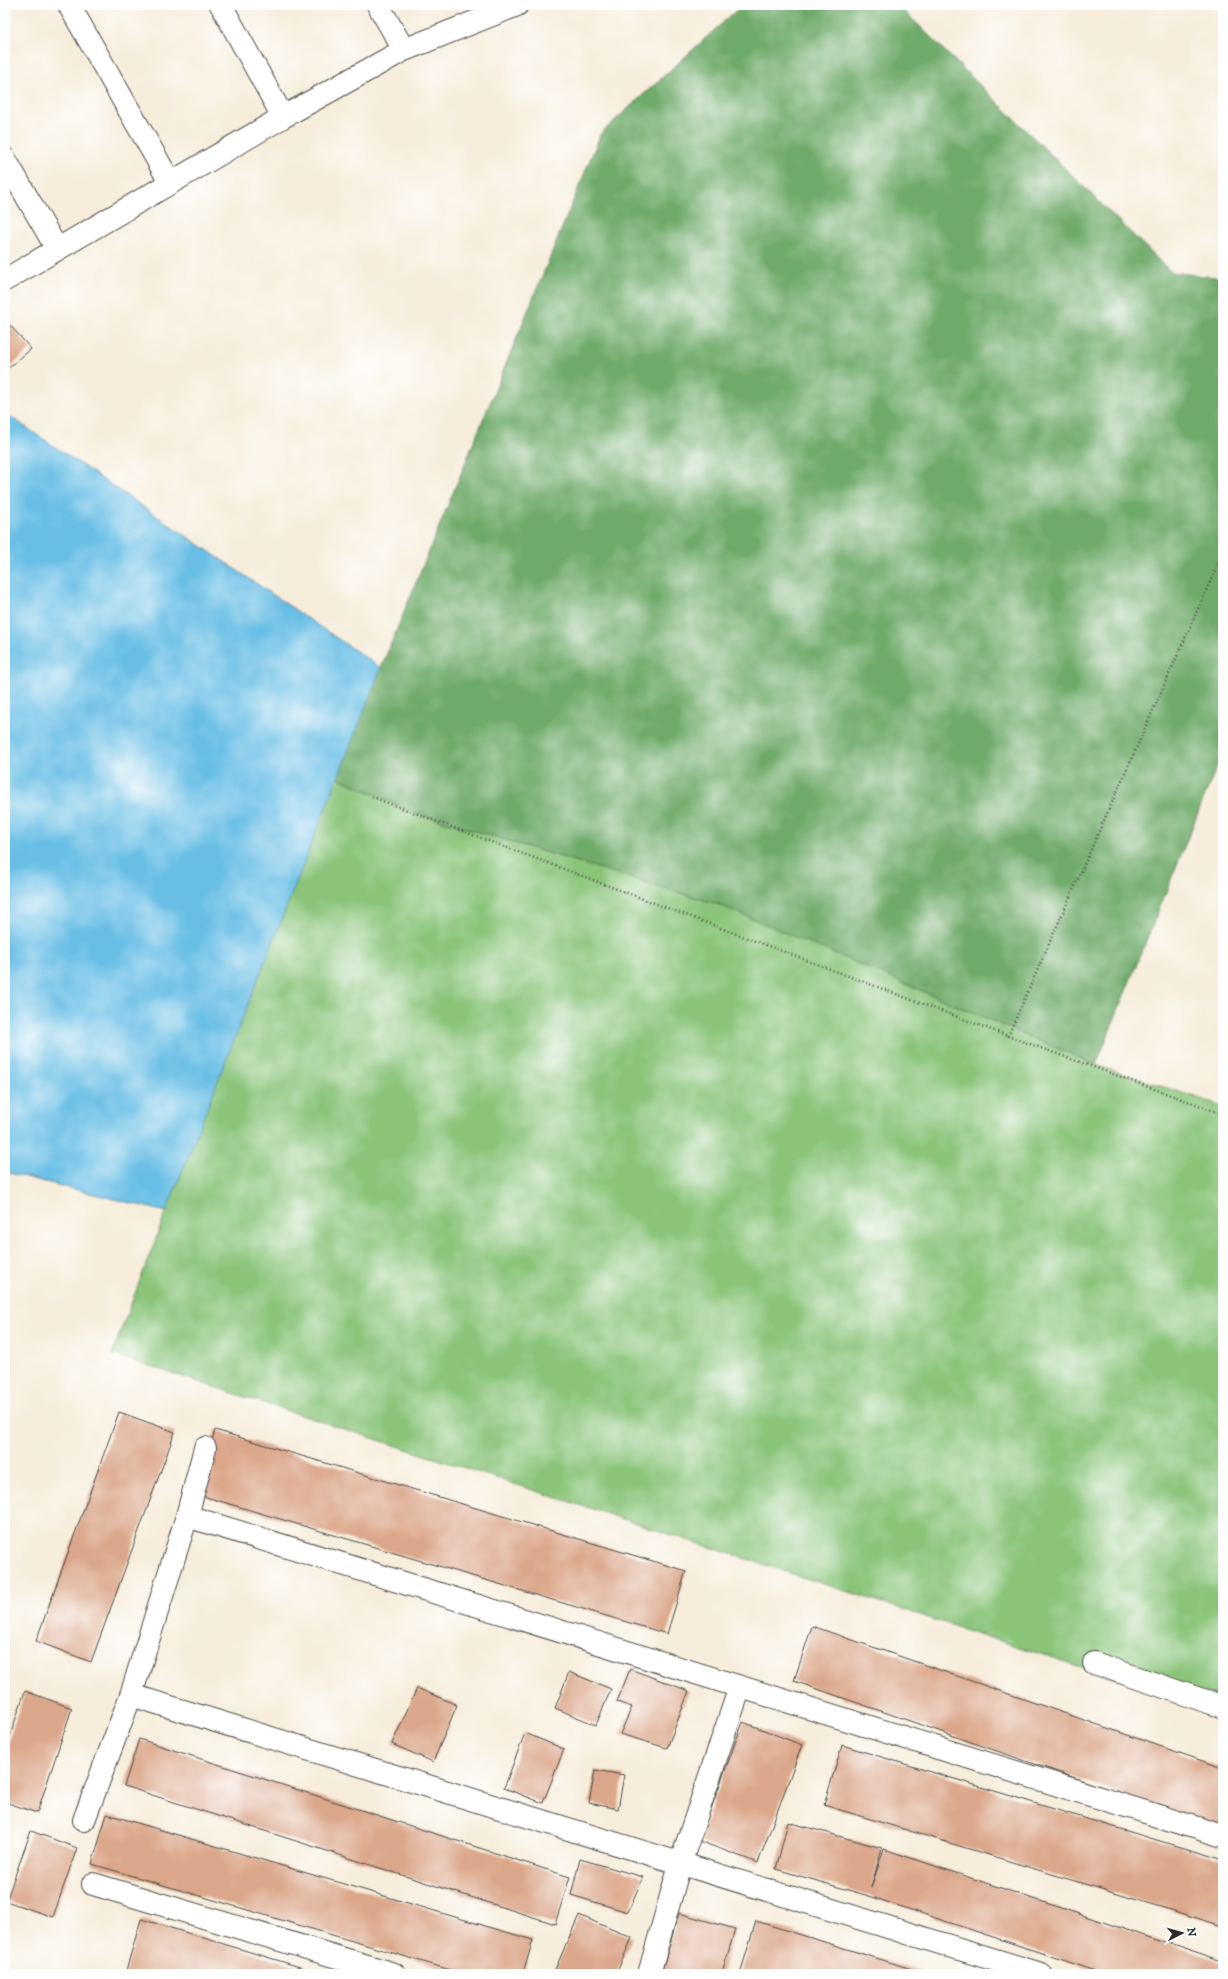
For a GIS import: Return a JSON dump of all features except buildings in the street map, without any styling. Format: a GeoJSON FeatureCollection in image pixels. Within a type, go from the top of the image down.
{"type":"FeatureCollection","features":[{"type":"Feature","properties":{"kind":"street"},"geometry":{"type":"LineString","coordinates":[[69,5],[170,182]]}},
{"type":"Feature","properties":{"kind":"street"},"geometry":{"type":"LineString","coordinates":[[221,5],[283,117]]}},
{"type":"Feature","properties":{"kind":"street"},"geometry":{"type":"LineString","coordinates":[[378,5],[404,50]]}},
{"type":"Feature","properties":{"kind":"street"},"geometry":{"type":"LineString","coordinates":[[5,280],[170,182],[404,50],[517,5]]}},
{"type":"Feature","properties":{"kind":"street"},"geometry":{"type":"LineString","coordinates":[[5,159],[57,250]]}},
{"type":"Feature","properties":{"kind":"street"},"geometry":{"type":"LineString","coordinates":[[84,1820],[131,1695],[187,1516],[205,1448]]}},
{"type":"Feature","properties":{"kind":"street"},"geometry":{"type":"LineString","coordinates":[[187,1516],[1223,1836]]}},
{"type":"Feature","properties":{"kind":"street"},"geometry":{"type":"LineString","coordinates":[[1094,1663],[1223,1707]]}},
{"type":"Feature","properties":{"kind":"street"},"geometry":{"type":"LineString","coordinates":[[648,1974],[680,1864],[740,1687]]}},
{"type":"Feature","properties":{"kind":"street"},"geometry":{"type":"LineString","coordinates":[[131,1695],[1041,1974]]}},
{"type":"Feature","properties":{"kind":"street"},"geometry":{"type":"LineString","coordinates":[[93,1884],[394,1974]]}},
{"type":"Feature","properties":{"kind":"path"},"geometry":{"type":"LineString","coordinates":[[1008,1036],[1223,553]]}},
{"type":"Feature","properties":{"kind":"path"},"geometry":{"type":"LineString","coordinates":[[372,797],[1008,1036],[1223,1114]]}},
{"type":"Feature","properties":{"kind":"green space"},"geometry":{"type":"Polygon","coordinates":[[[742,5],[898,5],[1171,272],[1223,278],[1223,751],[1096,1065],[720,905],[416,813],[336,777],[601,133],[742,5]]]}},
{"type":"Feature","properties":{"kind":"green space"},"geometry":{"type":"Polygon","coordinates":[[[336,777],[416,813],[720,905],[1096,1065],[1223,1106],[1223,1713],[112,1354],[196,1133],[336,777]]]}},
{"type":"Feature","properties":{"kind":"water"},"geometry":{"type":"Polygon","coordinates":[[[5,413],[381,668],[166,1212],[5,1172],[5,413]]]}}]}
